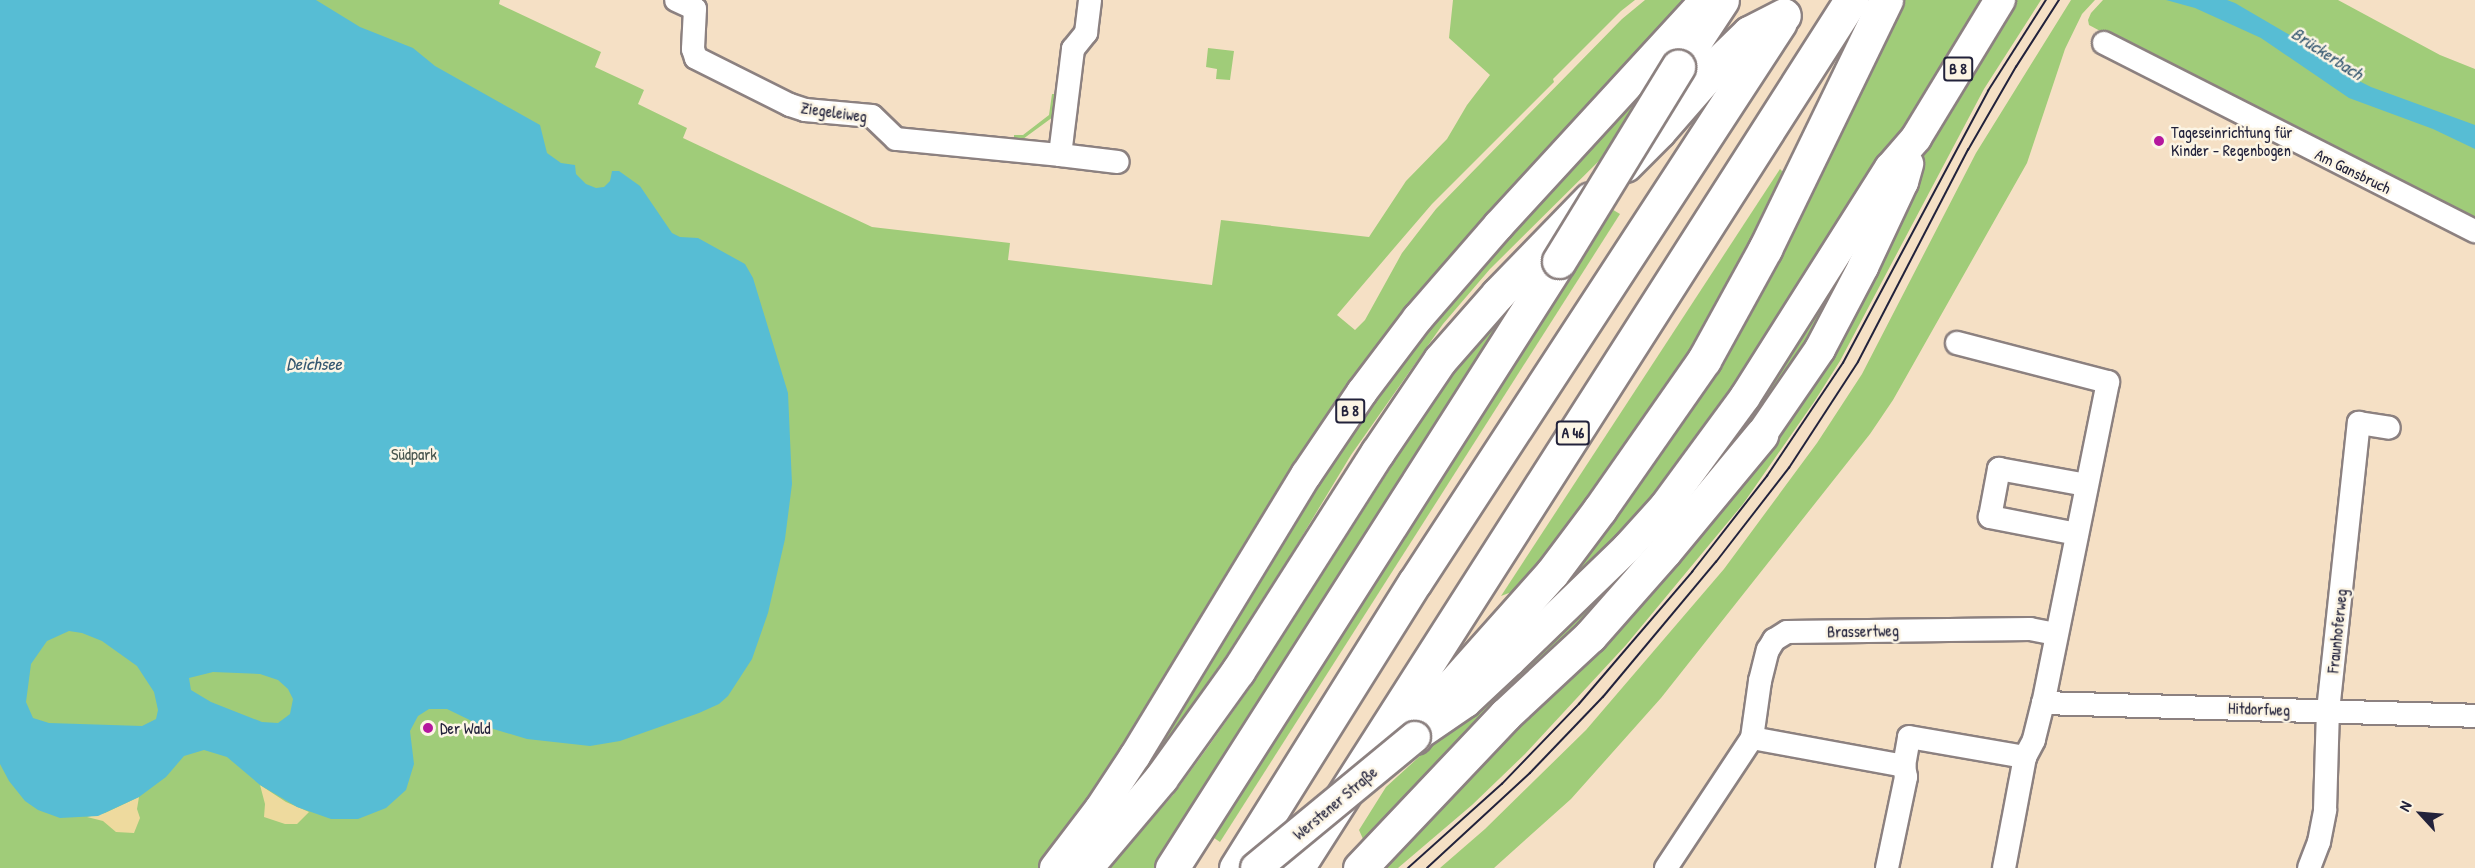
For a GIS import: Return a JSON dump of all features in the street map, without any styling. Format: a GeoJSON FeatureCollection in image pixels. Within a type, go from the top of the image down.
{"type":"FeatureCollection","features":[{"type":"Feature","properties":{"kind":"highway"},"geometry":{"type":"LineString","coordinates":[[1172,868],[1559,261],[1678,67],[1722,0]]}},
{"type":"Feature","properties":{"kind":"highway","name":"A 46"},"geometry":{"type":"LineString","coordinates":[[1297,868],[1851,0]]}},
{"type":"Feature","properties":{"kind":"highway"},"geometry":{"type":"LineString","coordinates":[[1414,737],[1453,684],[1505,647],[1552,573],[1600,509],[1704,360],[1774,230],[1887,0]]}},
{"type":"Feature","properties":{"kind":"highway"},"geometry":{"type":"LineString","coordinates":[[1085,868],[1161,778],[1238,671],[1377,453],[1440,360],[1506,285],[1659,131],[1721,60],[1749,33],[1789,8]]}},
{"type":"Feature","properties":{"kind":"highway"},"geometry":{"type":"LineString","coordinates":[[1236,868],[1422,572],[1789,8]]}},
{"type":"Feature","properties":{"kind":"highway"},"geometry":{"type":"LineString","coordinates":[[1360,868],[1505,716],[1590,636],[1665,551],[1761,435]]}},
{"type":"Feature","properties":{"kind":"main road","name":"B 8"},"geometry":{"type":"LineString","coordinates":[[1054,868],[1100,809],[1135,756],[1306,475],[1362,392],[1418,318],[1498,226],[1706,0]]}},
{"type":"Feature","properties":{"kind":"main road","name":"B 8"},"geometry":{"type":"LineString","coordinates":[[1505,647],[1627,548],[1665,506],[1707,452],[1785,336],[1890,168],[1916,138],[2000,0]]}},
{"type":"Feature","properties":{"kind":"main road"},"geometry":{"type":"LineString","coordinates":[[1761,435],[1820,349],[1841,310],[1903,182],[1916,138]]}},
{"type":"Feature","properties":{"kind":"main road","name":"Werstener Straße"},"geometry":{"type":"LineString","coordinates":[[1256,868],[1414,737]]}},
{"type":"Feature","properties":{"kind":"street"},"geometry":{"type":"LineString","coordinates":[[1060,155],[1073,49],[1086,33],[1090,0]]}},
{"type":"Feature","properties":{"kind":"street","name":"Ziegeleiweg"},"geometry":{"type":"LineString","coordinates":[[691,3],[693,49],[696,58],[790,105],[805,110],[872,116],[896,139],[1118,162]]}},
{"type":"Feature","properties":{"kind":"street","name":"Am Gansbruch"},"geometry":{"type":"LineString","coordinates":[[2104,43],[2334,162],[2475,231]]}},
{"type":"Feature","properties":{"kind":"street"},"geometry":{"type":"LineString","coordinates":[[1958,343],[2108,382],[2043,703],[2034,740],[2025,757],[2004,868]]}},
{"type":"Feature","properties":{"kind":"street","name":"Fraunhoferweg"},"geometry":{"type":"LineString","coordinates":[[2309,868],[2319,842],[2325,810],[2328,711],[2358,423],[2389,428]]}},
{"type":"Feature","properties":{"kind":"street"},"geometry":{"type":"LineString","coordinates":[[2077,534],[1990,517],[1999,468],[2086,485]]}},
{"type":"Feature","properties":{"kind":"street","name":"Brassertweg"},"geometry":{"type":"LineString","coordinates":[[1666,868],[1752,738],[1760,681],[1768,650],[1774,640],[1787,632],[2030,629],[2056,634]]}},
{"type":"Feature","properties":{"kind":"street","name":"Hitdorfweg"},"geometry":{"type":"LineString","coordinates":[[2043,703],[2475,716]]}},
{"type":"Feature","properties":{"kind":"street"},"geometry":{"type":"LineString","coordinates":[[1887,868],[1906,777],[1904,766],[1910,737],[2025,757]]}},
{"type":"Feature","properties":{"kind":"street"},"geometry":{"type":"LineString","coordinates":[[1752,738],[1904,766]]}},
{"type":"Feature","properties":{"kind":"green space","name":"Südpark"},"geometry":{"type":"Polygon","coordinates":[[[0,0],[500,0],[499,4],[601,52],[595,67],[644,90],[638,104],[687,128],[683,138],[872,227],[1010,243],[1008,260],[1212,285],[1221,220],[1369,237],[1406,181],[1447,139],[1467,105],[1490,75],[1449,38],[1453,0],[1635,0],[1553,79],[1554,82],[1432,204],[1337,315],[1355,330],[1365,320],[1402,253],[1436,209],[1622,19],[1645,0],[1694,0],[1612,91],[1238,569],[1046,868],[0,868],[0,0]]]}},
{"type":"Feature","properties":{"kind":"green space"},"geometry":{"type":"Polygon","coordinates":[[[1897,0],[1990,0],[1742,394],[1575,589],[1568,580],[1681,422],[1736,331],[1897,0]]]}},
{"type":"Feature","properties":{"kind":"green space"},"geometry":{"type":"Polygon","coordinates":[[[2010,0],[2041,0],[1984,89],[1840,361],[1743,504],[1626,645],[1525,754],[1472,805],[1398,868],[1373,868],[1696,529],[1911,177],[1956,89],[2010,0]]]}},
{"type":"Feature","properties":{"kind":"green space"},"geometry":{"type":"Polygon","coordinates":[[[2071,0],[2095,0],[2082,14],[2065,49],[2027,163],[1893,400],[1870,434],[1661,698],[1571,799],[1494,868],[1440,868],[1485,829],[1586,730],[1724,569],[1817,443],[1862,374],[1976,153],[2071,0]]]}},
{"type":"Feature","properties":{"kind":"green space"},"geometry":{"type":"Polygon","coordinates":[[[2103,0],[2338,0],[2440,55],[2475,69],[2475,221],[2279,127],[2089,25],[2088,20],[2091,13],[2103,0]]]}},
{"type":"Feature","properties":{"kind":"green space"},"geometry":{"type":"Polygon","coordinates":[[[1208,48],[1234,51],[1230,80],[1216,79],[1217,69],[1206,67],[1208,48]]]}},
{"type":"Feature","properties":{"kind":"green space"},"geometry":{"type":"Polygon","coordinates":[[[1653,81],[1613,147],[1490,269],[1443,324],[1351,455],[1255,614],[1160,751],[1153,753],[1302,504],[1387,376],[1558,177],[1653,81]]]}},
{"type":"Feature","properties":{"kind":"green space"},"geometry":{"type":"Polygon","coordinates":[[[1052,94],[1055,94],[1053,117],[1023,139],[1014,139],[1014,135],[1023,135],[1049,115],[1052,94]]]}},
{"type":"Feature","properties":{"kind":"green space"},"geometry":{"type":"Polygon","coordinates":[[[1780,169],[1787,176],[1672,387],[1525,587],[1501,596],[1780,169]]]}},
{"type":"Feature","properties":{"kind":"green space"},"geometry":{"type":"Polygon","coordinates":[[[1610,208],[1620,214],[1220,842],[1204,831],[1610,208]]]}},
{"type":"Feature","properties":{"kind":"green space"},"geometry":{"type":"Polygon","coordinates":[[[1855,243],[1862,252],[1810,351],[1662,541],[1366,841],[1363,839],[1359,830],[1386,787],[1558,630],[1855,243]]]}},
{"type":"Feature","properties":{"kind":"green space"},"geometry":{"type":"Polygon","coordinates":[[[1509,304],[1517,305],[1156,868],[1109,868],[1173,795],[1208,747],[1249,689],[1436,397],[1509,304]]]}},
{"type":"Feature","properties":{"kind":"sand"},"geometry":{"type":"Polygon","coordinates":[[[260,785],[286,802],[309,812],[297,824],[285,824],[264,817],[265,804],[260,785]]]}},
{"type":"Feature","properties":{"kind":"sand"},"geometry":{"type":"Polygon","coordinates":[[[139,797],[137,809],[140,818],[134,833],[116,832],[103,821],[87,817],[105,813],[139,797]]]}},
{"type":"Feature","properties":{"kind":"water","name":"Deichsee"},"geometry":{"type":"Polygon","coordinates":[[[0,0],[316,0],[360,27],[413,48],[435,66],[540,125],[547,153],[561,163],[575,165],[576,174],[586,184],[596,188],[604,187],[610,181],[612,171],[619,171],[640,186],[672,233],[680,237],[698,238],[745,264],[753,278],[788,393],[792,484],[785,539],[768,613],[752,659],[728,696],[719,704],[620,741],[590,746],[527,739],[480,725],[447,709],[429,709],[418,716],[410,731],[414,764],[406,790],[386,808],[358,819],[331,819],[297,807],[260,785],[227,757],[204,750],[184,756],[166,777],[139,797],[98,816],[60,818],[38,810],[25,801],[9,781],[0,764],[0,0]],[[69,631],[47,641],[31,664],[26,702],[33,718],[49,723],[142,726],[156,719],[158,710],[154,692],[137,666],[102,641],[82,633],[69,631]],[[213,672],[189,678],[191,690],[211,702],[262,722],[278,723],[290,714],[293,699],[288,689],[278,680],[260,674],[213,672]]]}},
{"type":"Feature","properties":{"kind":"water"},"geometry":{"type":"Polygon","coordinates":[[[2166,0],[2227,0],[2235,3],[2317,51],[2345,74],[2371,87],[2475,125],[2475,149],[2433,129],[2349,98],[2261,38],[2195,8],[2166,0]]]}},
{"type":"Feature","properties":{"kind":"tram line"},"geometry":{"type":"LineString","coordinates":[[1408,868],[1502,784],[1579,704],[1692,572],[1767,476],[1843,363],[1988,91],[2046,0]]}},
{"type":"Feature","properties":{"kind":"tram line"},"geometry":{"type":"LineString","coordinates":[[1427,868],[1530,773],[1603,697],[1716,562],[1789,468],[1858,362],[1968,150],[2016,67],[2059,0]]}},
{"type":"Feature","properties":{"kind":"place","name":"Tageseinrichtung für Kinder - Regenbogen"},"geometry":{"type":"Point","coordinates":[2159,141]}},
{"type":"Feature","properties":{"kind":"place","name":"Der Wald"},"geometry":{"type":"Point","coordinates":[428,728]}},
{"type":"Feature","properties":{"kind":"water label","name":"Brückerbach"},"geometry":{"type":"Point","coordinates":[2327,54]}}]}
